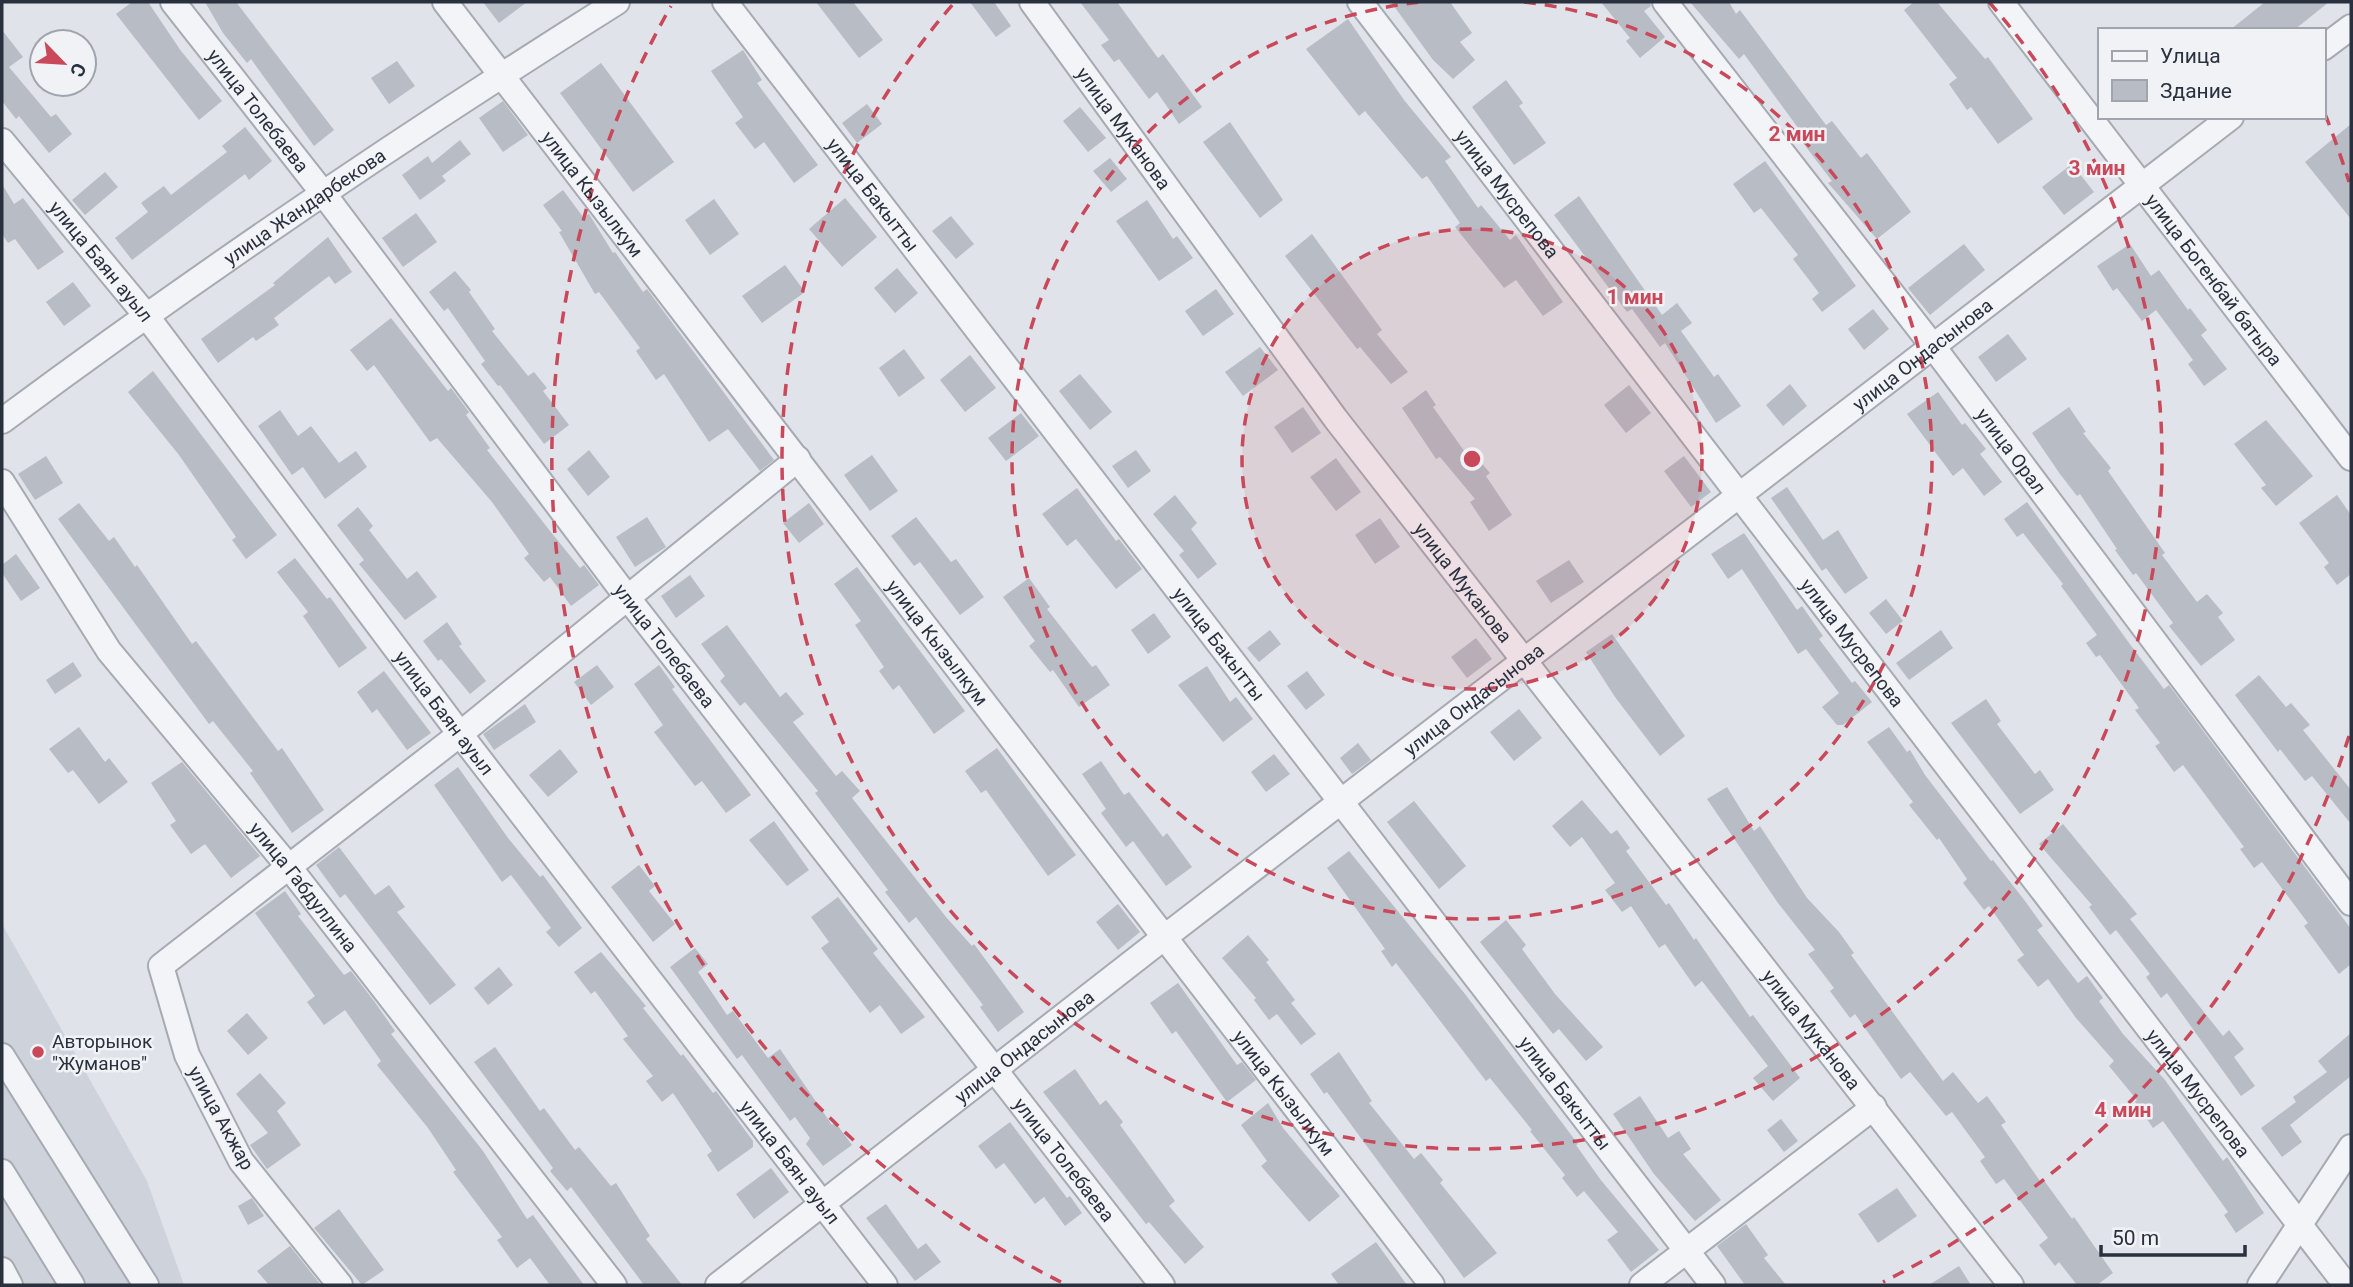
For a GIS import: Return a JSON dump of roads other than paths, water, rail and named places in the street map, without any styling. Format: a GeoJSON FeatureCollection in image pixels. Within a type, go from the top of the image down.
{"type":"FeatureCollection","features":[{"type":"Feature","properties":{"kind":"street","name":"улица Толебаева"},"geometry":{"type":"LineString","coordinates":[[173,2],[323,193],[627,597],[1161,1285]]}},
{"type":"Feature","properties":{"kind":"street","name":"улица Кызылкум"},"geometry":{"type":"LineString","coordinates":[[445,2],[1432,1285]]}},
{"type":"Feature","properties":{"kind":"street","name":"улица Жандарбекова"},"geometry":{"type":"LineString","coordinates":[[2,421],[145,314],[501,75],[617,2]]}},
{"type":"Feature","properties":{"kind":"street","name":"улица Бакытты"},"geometry":{"type":"LineString","coordinates":[[725,2],[1713,1285]]}},
{"type":"Feature","properties":{"kind":"street","name":"улица Муканова"},"geometry":{"type":"LineString","coordinates":[[1032,2],[1335,418],[1522,662],[1874,1107],[2011,1285]]}},
{"type":"Feature","properties":{"kind":"street","name":"улица Мусрепова"},"geometry":{"type":"LineString","coordinates":[[1360,2],[2346,1285]]}},
{"type":"Feature","properties":{"kind":"street","name":"улица Орал"},"geometry":{"type":"LineString","coordinates":[[1665,2],[1933,345],[2351,903]]}},
{"type":"Feature","properties":{"kind":"street","name":"улица Богенбай батыра"},"geometry":{"type":"LineString","coordinates":[[2001,2],[2351,458]]}},
{"type":"Feature","properties":{"kind":"street"},"geometry":{"type":"LineString","coordinates":[[2325,46],[2351,27]]}},
{"type":"Feature","properties":{"kind":"street","name":"улица Ондасынова"},"geometry":{"type":"LineString","coordinates":[[718,1285],[996,1072],[1166,936],[2228,119]]}},
{"type":"Feature","properties":{"kind":"street","name":"улица Баян ауыл"},"geometry":{"type":"LineString","coordinates":[[2,141],[145,314],[460,734],[886,1285]]}},
{"type":"Feature","properties":{"kind":"street"},"geometry":{"type":"LineString","coordinates":[[289,867],[460,734],[798,459]]}},
{"type":"Feature","properties":{"kind":"street","name":"улица Габдуллина"},"geometry":{"type":"LineString","coordinates":[[2,482],[109,651],[289,867],[614,1285]]}},
{"type":"Feature","properties":{"kind":"street","name":"улица Акжар"},"geometry":{"type":"LineString","coordinates":[[289,867],[161,966],[187,1055],[242,1161],[340,1285]]}},
{"type":"Feature","properties":{"kind":"street"},"geometry":{"type":"LineString","coordinates":[[2,1056],[146,1285]]}},
{"type":"Feature","properties":{"kind":"street"},"geometry":{"type":"LineString","coordinates":[[1642,1285],[1874,1107]]}},
{"type":"Feature","properties":{"kind":"street"},"geometry":{"type":"LineString","coordinates":[[2260,1285],[2351,1147]]}},
{"type":"Feature","properties":{"kind":"street"},"geometry":{"type":"LineString","coordinates":[[2,1172],[72,1285]]}},
{"type":"Feature","properties":{"kind":"street"},"geometry":{"type":"LineString","coordinates":[[2,1270],[10,1285]]}},
{"type":"Feature","properties":{"kind":"place","name":"Авторынок \"Жуманов\""},"geometry":{"type":"Point","coordinates":[38,1052]}}]}
